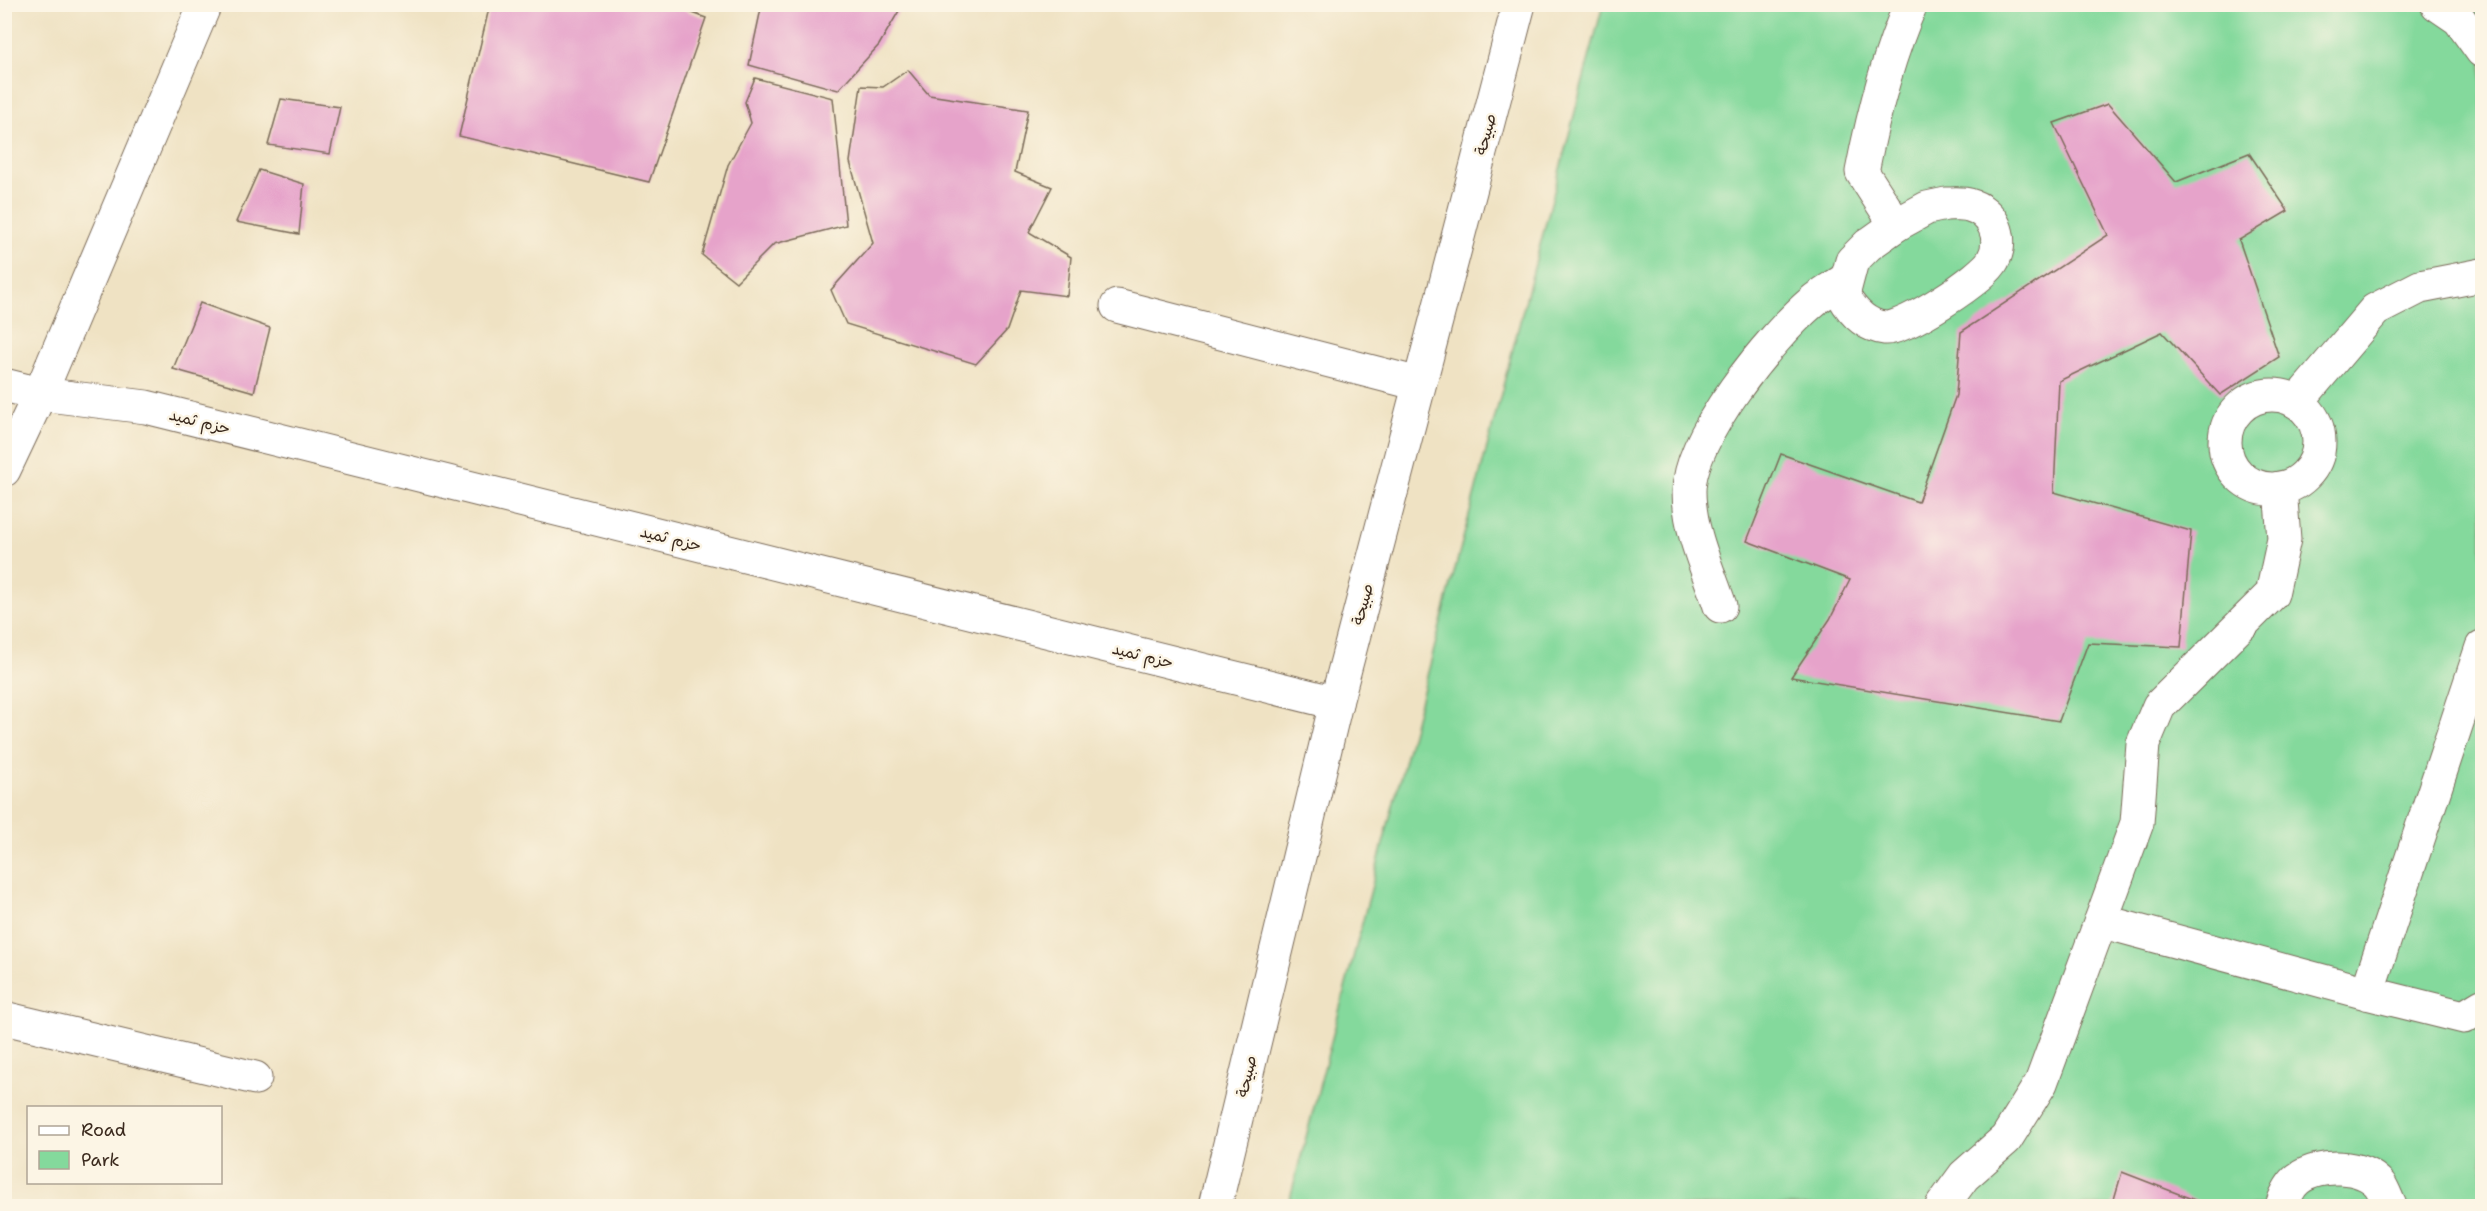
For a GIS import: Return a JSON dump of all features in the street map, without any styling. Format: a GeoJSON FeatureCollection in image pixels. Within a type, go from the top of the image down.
{"type":"FeatureCollection","features":[{"type":"Feature","properties":{"kind":"street"},"geometry":{"type":"LineString","coordinates":[[4,470],[40,394],[205,4]]}},
{"type":"Feature","properties":{"kind":"street","name":"صبيحة"},"geometry":{"type":"LineString","coordinates":[[1215,1206],[1336,703],[1519,4]]}},
{"type":"Feature","properties":{"kind":"street"},"geometry":{"type":"LineString","coordinates":[[1896,225],[1862,172],[1870,126],[1897,36],[1911,4]]}},
{"type":"Feature","properties":{"kind":"street"},"geometry":{"type":"LineString","coordinates":[[2437,4],[2459,19],[2482,51]]}},
{"type":"Feature","properties":{"kind":"street"},"geometry":{"type":"LineString","coordinates":[[1946,204],[1970,205],[1991,217],[1998,235],[1993,260],[1970,282],[1913,321],[1886,328],[1866,322],[1852,310],[1843,295],[1852,261],[1868,245],[1896,225],[1927,208],[1946,204]]}},
{"type":"Feature","properties":{"kind":"street"},"geometry":{"type":"LineString","coordinates":[[2297,402],[2375,310],[2420,287],[2482,275]]}},
{"type":"Feature","properties":{"kind":"street"},"geometry":{"type":"LineString","coordinates":[[1720,606],[1696,537],[1689,490],[1698,451],[1727,400],[1762,354],[1812,302],[1846,279]]}},
{"type":"Feature","properties":{"kind":"street"},"geometry":{"type":"LineString","coordinates":[[1117,306],[1419,384]]}},
{"type":"Feature","properties":{"kind":"street","name":"حزم ثميد"},"geometry":{"type":"LineString","coordinates":[[4,385],[40,394],[146,407],[1336,703]]}},
{"type":"Feature","properties":{"kind":"street"},"geometry":{"type":"LineString","coordinates":[[2264,395],[2281,395],[2297,402],[2310,413],[2317,429],[2320,446],[2315,462],[2305,476],[2290,486],[2280,488],[2256,487],[2241,478],[2230,464],[2225,450],[2225,435],[2229,421],[2238,409],[2250,400],[2264,395]]}},
{"type":"Feature","properties":{"kind":"street"},"geometry":{"type":"LineString","coordinates":[[1942,1206],[1964,1176],[2006,1139],[2041,1083],[2137,823],[2143,744],[2159,706],[2272,594],[2284,539],[2280,488]]}},
{"type":"Feature","properties":{"kind":"street"},"geometry":{"type":"LineString","coordinates":[[2367,993],[2482,647]]}},
{"type":"Feature","properties":{"kind":"street"},"geometry":{"type":"LineString","coordinates":[[2101,921],[2464,1017],[2482,1006]]}},
{"type":"Feature","properties":{"kind":"street"},"geometry":{"type":"LineString","coordinates":[[4,1018],[255,1078]]}},
{"type":"Feature","properties":{"kind":"street"},"geometry":{"type":"LineString","coordinates":[[2282,1206],[2286,1195],[2298,1179],[2313,1172],[2334,1168],[2361,1172],[2380,1185],[2390,1206]]}},
{"type":"Feature","properties":{"kind":"green space"},"geometry":{"type":"Polygon","coordinates":[[[1603,5],[2482,5],[2482,1206],[1288,1206],[1603,5]]]}},
{"type":"Feature","properties":{"kind":"building"},"geometry":{"type":"Polygon","coordinates":[[[490,4],[668,4],[706,18],[649,182],[459,136],[490,4]]]}},
{"type":"Feature","properties":{"kind":"building"},"geometry":{"type":"Polygon","coordinates":[[[762,4],[903,4],[879,45],[838,90],[749,65],[762,4]]]}},
{"type":"Feature","properties":{"kind":"building"},"geometry":{"type":"Polygon","coordinates":[[[908,70],[929,95],[1028,110],[1015,172],[1052,187],[1029,232],[1071,257],[1067,296],[1021,290],[1007,330],[976,364],[846,324],[831,290],[873,243],[850,162],[861,86],[883,87],[908,70]]]}},
{"type":"Feature","properties":{"kind":"building"},"geometry":{"type":"Polygon","coordinates":[[[755,78],[833,98],[846,225],[774,244],[736,282],[702,255],[728,165],[751,123],[745,102],[755,78]]]}},
{"type":"Feature","properties":{"kind":"building"},"geometry":{"type":"Polygon","coordinates":[[[281,99],[340,107],[330,154],[268,145],[281,99]]]}},
{"type":"Feature","properties":{"kind":"building"},"geometry":{"type":"Polygon","coordinates":[[[2108,104],[2176,182],[2249,153],[2288,211],[2239,240],[2279,357],[2220,395],[2162,332],[2059,381],[2054,492],[2191,531],[2181,647],[2088,643],[2059,721],[1791,677],[1830,619],[1850,580],[1747,541],[1781,454],[1918,502],[1956,395],[1961,332],[2108,235],[2054,123],[2108,104]]]}},
{"type":"Feature","properties":{"kind":"building"},"geometry":{"type":"Polygon","coordinates":[[[259,170],[304,184],[299,234],[236,222],[259,170]]]}},
{"type":"Feature","properties":{"kind":"building"},"geometry":{"type":"Polygon","coordinates":[[[200,303],[270,328],[254,392],[173,369],[200,303]]]}},
{"type":"Feature","properties":{"kind":"building"},"geometry":{"type":"Polygon","coordinates":[[[2122,1172],[2210,1206],[2112,1206],[2122,1172]]]}}]}
